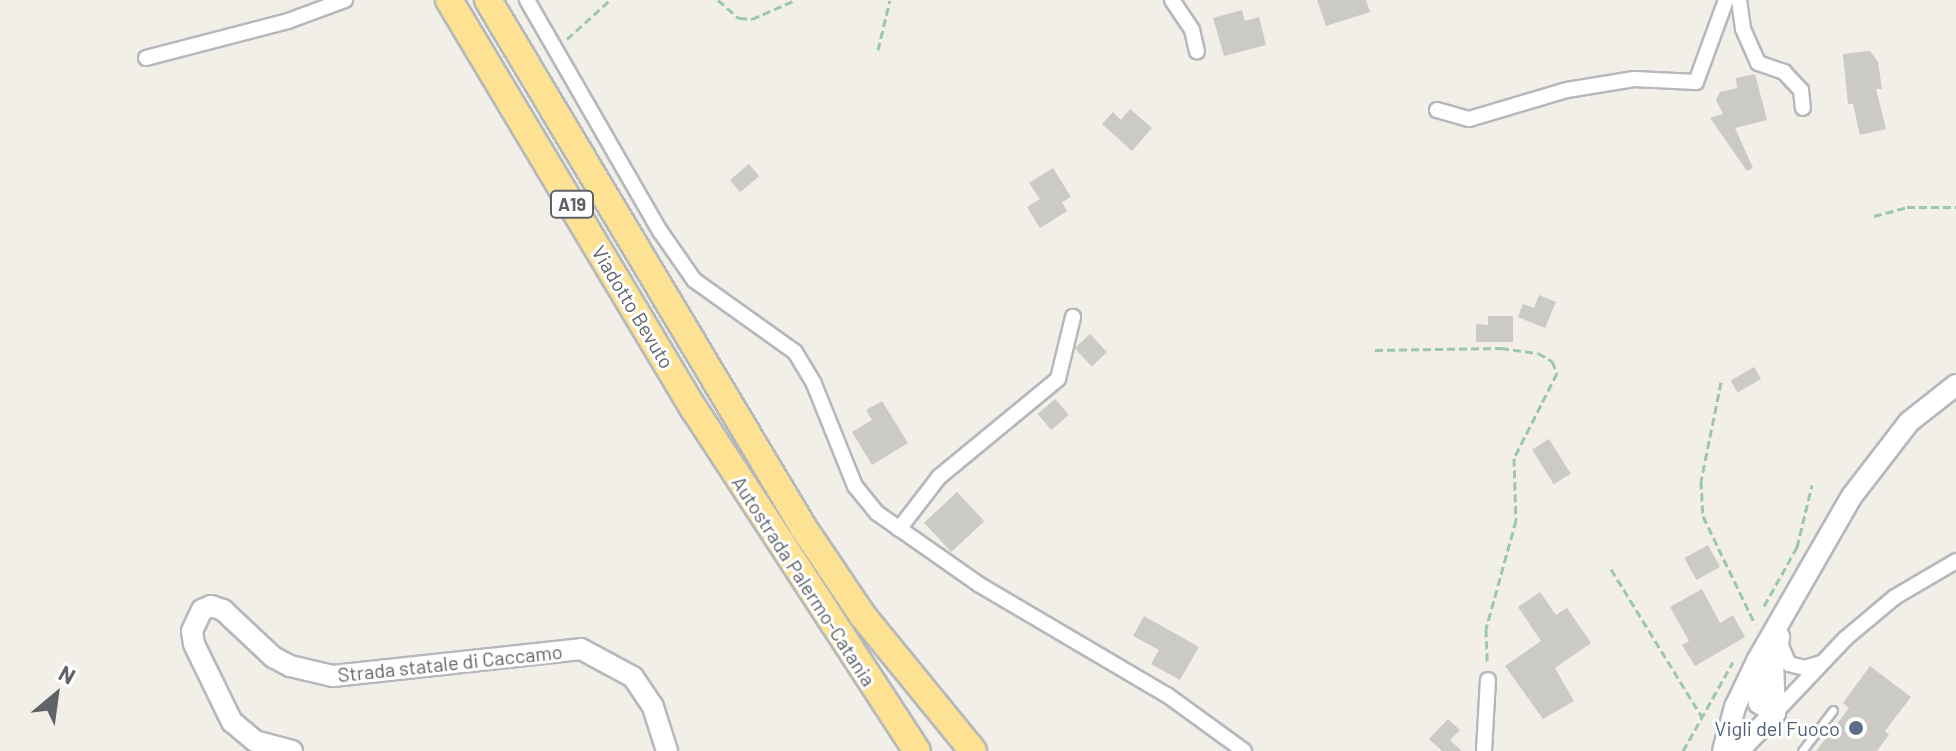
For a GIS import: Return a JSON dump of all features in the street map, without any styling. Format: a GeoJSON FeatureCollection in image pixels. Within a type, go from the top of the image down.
{"type":"FeatureCollection","features":[{"type":"Feature","properties":{"kind":"highway","name":"Viadotto Bevuto"},"geometry":{"type":"LineString","coordinates":[[449,0],[694,409]]}},
{"type":"Feature","properties":{"kind":"highway","name":"Viadotto Bevuto"},"geometry":{"type":"LineString","coordinates":[[488,0],[719,383]]}},
{"type":"Feature","properties":{"kind":"highway","name":"Autostrada Palermo-Catania"},"geometry":{"type":"LineString","coordinates":[[719,383],[803,527],[863,616],[973,751]]}},
{"type":"Feature","properties":{"kind":"highway","name":"Autostrada Palermo-Catania"},"geometry":{"type":"LineString","coordinates":[[694,409],[917,751]]}},
{"type":"Feature","properties":{"kind":"main road"},"geometry":{"type":"LineString","coordinates":[[1738,751],[1775,713],[1773,654],[1795,600],[1852,496],[1887,446],[1956,385]]}},
{"type":"Feature","properties":{"kind":"main road"},"geometry":{"type":"LineString","coordinates":[[1723,751],[1748,657],[1795,600]]}},
{"type":"Feature","properties":{"kind":"main road","name":"Strada statale di Caccamo"},"geometry":{"type":"LineString","coordinates":[[292,751],[255,741],[232,722],[194,644],[192,631],[202,610],[223,610],[273,657],[290,666],[333,676],[581,649],[633,677],[653,707],[667,751]]}},
{"type":"Feature","properties":{"kind":"main road"},"geometry":{"type":"LineString","coordinates":[[1748,657],[1759,703],[1775,713]]}},
{"type":"Feature","properties":{"kind":"street"},"geometry":{"type":"LineString","coordinates":[[146,58],[288,21],[345,0]]}},
{"type":"Feature","properties":{"kind":"street"},"geometry":{"type":"LineString","coordinates":[[1172,0],[1192,30],[1197,51]]}},
{"type":"Feature","properties":{"kind":"street"},"geometry":{"type":"LineString","coordinates":[[1437,110],[1469,119],[1567,90],[1634,79],[1696,82],[1726,0]]}},
{"type":"Feature","properties":{"kind":"street"},"geometry":{"type":"LineString","coordinates":[[1739,0],[1743,29],[1758,63],[1784,72],[1801,90],[1803,108]]}},
{"type":"Feature","properties":{"kind":"street"},"geometry":{"type":"LineString","coordinates":[[531,2],[694,280],[795,352],[814,384],[855,486],[877,513],[980,585],[1167,695],[1244,751]]}},
{"type":"Feature","properties":{"kind":"street"},"geometry":{"type":"LineString","coordinates":[[899,529],[939,477],[1058,379],[1073,317]]}},
{"type":"Feature","properties":{"kind":"street"},"geometry":{"type":"LineString","coordinates":[[1775,713],[1821,663],[1895,597],[1956,561]]}},
{"type":"Feature","properties":{"kind":"street"},"geometry":{"type":"LineString","coordinates":[[1780,635],[1780,652],[1789,664],[1805,668],[1821,663]]}},
{"type":"Feature","properties":{"kind":"street"},"geometry":{"type":"LineString","coordinates":[[1484,751],[1488,680]]}},
{"type":"Feature","properties":{"kind":"lane"},"geometry":{"type":"LineString","coordinates":[[1802,751],[1833,710]]}},
{"type":"Feature","properties":{"kind":"path"},"geometry":{"type":"LineString","coordinates":[[557,51],[610,0]]}},
{"type":"Feature","properties":{"kind":"path"},"geometry":{"type":"LineString","coordinates":[[718,0],[739,18],[752,19],[795,0]]}},
{"type":"Feature","properties":{"kind":"path"},"geometry":{"type":"LineString","coordinates":[[878,50],[890,0]]}},
{"type":"Feature","properties":{"kind":"path"},"geometry":{"type":"LineString","coordinates":[[1874,216],[1907,207],[1956,207]]}},
{"type":"Feature","properties":{"kind":"path"},"geometry":{"type":"LineString","coordinates":[[1375,350],[1501,348],[1538,353],[1552,361],[1557,373],[1514,458],[1516,520],[1486,629],[1488,680]]}},
{"type":"Feature","properties":{"kind":"path"},"geometry":{"type":"LineString","coordinates":[[1721,382],[1701,481],[1703,516],[1755,624]]}},
{"type":"Feature","properties":{"kind":"path"},"geometry":{"type":"LineString","coordinates":[[1750,633],[1797,547],[1812,485]]}},
{"type":"Feature","properties":{"kind":"path"},"geometry":{"type":"LineString","coordinates":[[1611,569],[1685,697],[1702,717]]}},
{"type":"Feature","properties":{"kind":"path"},"geometry":{"type":"LineString","coordinates":[[1683,751],[1702,717],[1748,657]]}},
{"type":"Feature","properties":{"kind":"building"},"geometry":{"type":"Polygon","coordinates":[[[1317,0],[1366,0],[1370,12],[1326,26],[1317,0]]]}},
{"type":"Feature","properties":{"kind":"building"},"geometry":{"type":"Polygon","coordinates":[[[1242,10],[1245,21],[1259,17],[1266,45],[1224,56],[1213,18],[1242,10]]]}},
{"type":"Feature","properties":{"kind":"building"},"geometry":{"type":"Polygon","coordinates":[[[1870,51],[1878,62],[1882,89],[1876,89],[1886,129],[1860,135],[1853,104],[1848,104],[1843,54],[1870,51]]]}},
{"type":"Feature","properties":{"kind":"building"},"geometry":{"type":"Polygon","coordinates":[[[1755,74],[1767,120],[1735,128],[1753,168],[1747,171],[1710,118],[1723,114],[1716,100],[1720,92],[1737,88],[1736,78],[1755,74]]]}},
{"type":"Feature","properties":{"kind":"building"},"geometry":{"type":"Polygon","coordinates":[[[1130,109],[1152,128],[1132,151],[1102,124],[1113,112],[1121,120],[1130,109]]]}},
{"type":"Feature","properties":{"kind":"building"},"geometry":{"type":"Polygon","coordinates":[[[749,164],[759,176],[740,192],[730,180],[749,164]]]}},
{"type":"Feature","properties":{"kind":"building"},"geometry":{"type":"Polygon","coordinates":[[[1053,168],[1071,197],[1062,202],[1067,211],[1040,228],[1027,207],[1040,199],[1029,183],[1053,168]]]}},
{"type":"Feature","properties":{"kind":"building"},"geometry":{"type":"Polygon","coordinates":[[[1539,295],[1556,302],[1545,328],[1518,317],[1523,304],[1534,308],[1539,295]]]}},
{"type":"Feature","properties":{"kind":"building"},"geometry":{"type":"Polygon","coordinates":[[[1488,316],[1513,316],[1513,342],[1476,342],[1476,324],[1488,325],[1488,316]]]}},
{"type":"Feature","properties":{"kind":"building"},"geometry":{"type":"Polygon","coordinates":[[[1090,334],[1107,352],[1092,367],[1075,348],[1090,334]]]}},
{"type":"Feature","properties":{"kind":"building"},"geometry":{"type":"Polygon","coordinates":[[[1754,367],[1761,379],[1738,393],[1731,380],[1754,367]]]}},
{"type":"Feature","properties":{"kind":"building"},"geometry":{"type":"Polygon","coordinates":[[[1055,399],[1069,415],[1051,430],[1038,414],[1055,399]]]}},
{"type":"Feature","properties":{"kind":"building"},"geometry":{"type":"Polygon","coordinates":[[[882,401],[908,443],[872,465],[852,432],[872,420],[866,410],[882,401]]]}},
{"type":"Feature","properties":{"kind":"building"},"geometry":{"type":"Polygon","coordinates":[[[1549,439],[1571,474],[1554,484],[1532,450],[1549,439]]]}},
{"type":"Feature","properties":{"kind":"building"},"geometry":{"type":"Polygon","coordinates":[[[957,492],[984,521],[951,552],[924,523],[957,492]]]}},
{"type":"Feature","properties":{"kind":"building"},"geometry":{"type":"Polygon","coordinates":[[[1708,545],[1720,567],[1697,580],[1684,558],[1708,545]]]}},
{"type":"Feature","properties":{"kind":"building"},"geometry":{"type":"Polygon","coordinates":[[[1702,589],[1720,623],[1733,615],[1745,637],[1695,666],[1682,645],[1689,641],[1670,607],[1702,589]]]}},
{"type":"Feature","properties":{"kind":"building"},"geometry":{"type":"Polygon","coordinates":[[[1540,592],[1556,615],[1567,608],[1591,643],[1555,668],[1574,701],[1543,719],[1505,666],[1541,641],[1518,607],[1540,592]]]}},
{"type":"Feature","properties":{"kind":"building"},"geometry":{"type":"Polygon","coordinates":[[[1144,616],[1199,647],[1180,680],[1151,664],[1159,650],[1133,636],[1144,616]]]}},
{"type":"Feature","properties":{"kind":"building"},"geometry":{"type":"Polygon","coordinates":[[[1870,666],[1911,697],[1885,731],[1889,735],[1877,751],[1816,751],[1849,708],[1843,703],[1870,666]]]}},
{"type":"Feature","properties":{"kind":"building"},"geometry":{"type":"Polygon","coordinates":[[[1448,719],[1460,730],[1450,740],[1462,751],[1442,751],[1429,739],[1448,719]]]}},
{"type":"Feature","properties":{"kind":"place","name":"Vigli del Fuoco"},"geometry":{"type":"Point","coordinates":[1856,728]}}]}
